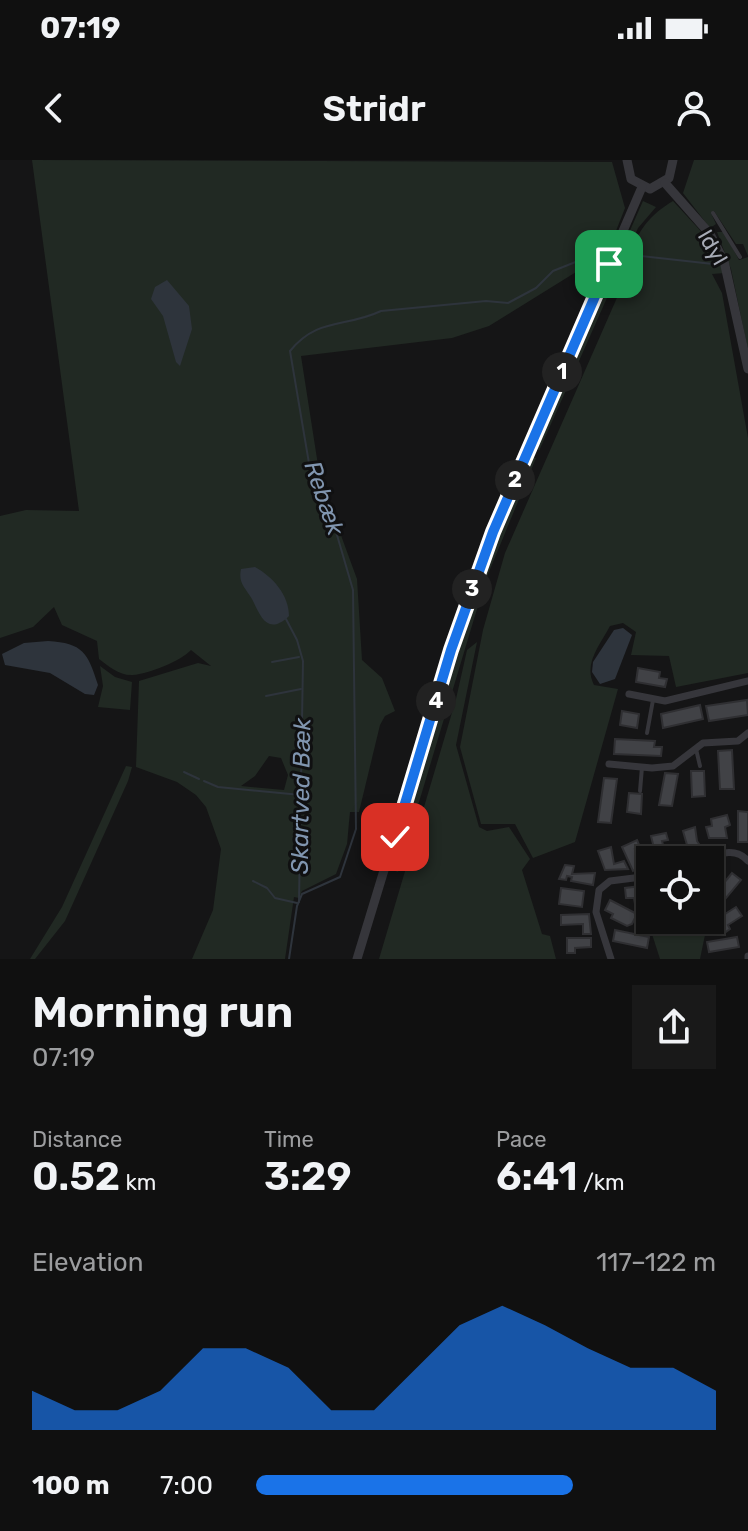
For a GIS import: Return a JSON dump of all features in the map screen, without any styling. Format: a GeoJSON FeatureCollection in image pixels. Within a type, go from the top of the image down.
{"type":"FeatureCollection","features":[{"type":"Feature","properties":{"kind":"street"},"geometry":{"type":"LineString","coordinates":[[627,160],[631,179],[642,187],[665,183],[672,173],[673,160]]}},
{"type":"Feature","properties":{"kind":"street","name":"Idyl"},"geometry":{"type":"LineString","coordinates":[[665,183],[710,234],[729,274],[748,369]]}},
{"type":"Feature","properties":{"kind":"street"},"geometry":{"type":"LineString","coordinates":[[357,959],[451,650],[493,532],[642,187]]}},
{"type":"Feature","properties":{"kind":"street"},"geometry":{"type":"LineString","coordinates":[[629,694],[665,701],[748,681]]}},
{"type":"Feature","properties":{"kind":"street"},"geometry":{"type":"LineString","coordinates":[[609,764],[673,766],[703,743],[738,741],[748,733]]}},
{"type":"Feature","properties":{"kind":"street"},"geometry":{"type":"LineString","coordinates":[[724,853],[746,856]]}},
{"type":"Feature","properties":{"kind":"street"},"geometry":{"type":"LineString","coordinates":[[611,959],[596,912],[599,890],[610,881],[636,878]]}},
{"type":"Feature","properties":{"kind":"lane"},"geometry":{"type":"LineString","coordinates":[[713,213],[740,257]]}},
{"type":"Feature","properties":{"kind":"lane"},"geometry":{"type":"LineString","coordinates":[[710,234],[722,224]]}},
{"type":"Feature","properties":{"kind":"lane"},"geometry":{"type":"LineString","coordinates":[[647,733],[653,699]]}},
{"type":"Feature","properties":{"kind":"lane"},"geometry":{"type":"LineString","coordinates":[[695,748],[700,766]]}},
{"type":"Feature","properties":{"kind":"lane"},"geometry":{"type":"LineString","coordinates":[[640,791],[642,767]]}},
{"type":"Feature","properties":{"kind":"shaded area"},"geometry":{"type":"Polygon","coordinates":[[[32,160],[612,162],[625,208],[600,272],[598,264],[589,264],[489,326],[452,338],[301,356],[320,478],[357,579],[362,660],[382,678],[395,711],[385,716],[380,725],[359,812],[350,812],[347,844],[336,874],[302,891],[299,898],[294,897],[285,959],[192,959],[213,910],[221,849],[206,807],[196,795],[177,782],[136,767],[139,681],[198,663],[211,666],[191,650],[147,672],[128,675],[119,672],[99,659],[97,641],[62,625],[54,607],[33,627],[0,638],[0,516],[26,510],[79,511],[32,160]],[[269,756],[255,776],[241,786],[284,790],[288,775],[281,758],[269,756]]]}},
{"type":"Feature","properties":{"kind":"shaded area"},"geometry":{"type":"Polygon","coordinates":[[[694,160],[748,160],[748,256],[743,244],[736,244],[714,211],[711,213],[716,224],[710,228],[683,193],[694,160]]]}},
{"type":"Feature","properties":{"kind":"shaded area"},"geometry":{"type":"Polygon","coordinates":[[[643,201],[656,207],[638,228],[539,451],[536,443],[643,201]]]}},
{"type":"Feature","properties":{"kind":"shaded area"},"geometry":{"type":"Polygon","coordinates":[[[673,201],[709,240],[725,273],[712,274],[722,293],[748,438],[748,673],[676,687],[669,656],[631,655],[636,632],[623,623],[610,626],[594,655],[590,670],[594,685],[618,689],[575,842],[533,858],[515,824],[481,824],[460,747],[483,630],[505,553],[630,268],[635,252],[631,251],[652,217],[673,201]]]}},
{"type":"Feature","properties":{"kind":"shaded area"},"geometry":{"type":"Polygon","coordinates":[[[717,232],[724,232],[739,260],[748,257],[748,350],[731,269],[717,232]]]}},
{"type":"Feature","properties":{"kind":"shaded area"},"geometry":{"type":"Polygon","coordinates":[[[167,280],[189,306],[192,329],[180,366],[176,362],[163,316],[151,299],[155,287],[167,280]]]}},
{"type":"Feature","properties":{"kind":"shaded area"},"geometry":{"type":"Polygon","coordinates":[[[530,456],[536,458],[486,579],[398,872],[390,869],[412,806],[452,668],[483,576],[530,456]]]}},
{"type":"Feature","properties":{"kind":"shaded area"},"geometry":{"type":"Polygon","coordinates":[[[255,567],[274,581],[283,594],[289,616],[281,622],[270,624],[265,621],[243,585],[241,569],[255,567]]]}},
{"type":"Feature","properties":{"kind":"shaded area"},"geometry":{"type":"Polygon","coordinates":[[[623,628],[632,635],[615,679],[600,684],[592,672],[593,662],[614,630],[623,628]]]}},
{"type":"Feature","properties":{"kind":"shaded area"},"geometry":{"type":"Polygon","coordinates":[[[48,641],[69,644],[82,652],[91,665],[98,685],[94,695],[85,694],[50,673],[5,665],[2,654],[24,643],[48,641]]]}},
{"type":"Feature","properties":{"kind":"shaded area"},"geometry":{"type":"Polygon","coordinates":[[[477,642],[456,745],[479,827],[487,831],[509,827],[530,859],[522,870],[542,934],[550,936],[556,959],[379,959],[456,699],[467,650],[477,642]]]}},
{"type":"Feature","properties":{"kind":"shaded area"},"geometry":{"type":"Polygon","coordinates":[[[100,666],[115,677],[132,682],[130,710],[98,707],[103,686],[100,666]]]}},
{"type":"Feature","properties":{"kind":"shaded area"},"geometry":{"type":"Polygon","coordinates":[[[126,766],[132,767],[128,781],[65,921],[35,959],[30,959],[62,907],[126,766]]]}},
{"type":"Feature","properties":{"kind":"shaded area"},"geometry":{"type":"Polygon","coordinates":[[[652,934],[705,934],[700,959],[660,959],[652,934]]]}},
{"type":"Feature","properties":{"kind":"building"},"geometry":{"type":"Polygon","coordinates":[[[638,668],[660,672],[659,678],[667,679],[665,687],[636,682],[638,668]]]}},
{"type":"Feature","properties":{"kind":"building"},"geometry":{"type":"Polygon","coordinates":[[[747,700],[748,715],[709,721],[706,706],[747,700]]]}},
{"type":"Feature","properties":{"kind":"building"},"geometry":{"type":"Polygon","coordinates":[[[700,705],[703,719],[663,728],[661,714],[700,705]]]}},
{"type":"Feature","properties":{"kind":"building"},"geometry":{"type":"Polygon","coordinates":[[[622,711],[639,714],[637,728],[620,725],[622,711]]]}},
{"type":"Feature","properties":{"kind":"building"},"geometry":{"type":"Polygon","coordinates":[[[615,739],[655,741],[654,747],[662,747],[661,756],[614,754],[615,739]]]}},
{"type":"Feature","properties":{"kind":"building"},"geometry":{"type":"Polygon","coordinates":[[[732,750],[734,789],[720,789],[718,751],[732,750]]]}},
{"type":"Feature","properties":{"kind":"building"},"geometry":{"type":"Polygon","coordinates":[[[691,771],[704,771],[705,796],[692,797],[691,771]]]}},
{"type":"Feature","properties":{"kind":"building"},"geometry":{"type":"Polygon","coordinates":[[[665,773],[678,774],[672,806],[659,805],[665,773]]]}},
{"type":"Feature","properties":{"kind":"building"},"geometry":{"type":"Polygon","coordinates":[[[604,778],[617,779],[611,823],[598,822],[604,778]]]}},
{"type":"Feature","properties":{"kind":"building"},"geometry":{"type":"Polygon","coordinates":[[[629,793],[642,794],[641,814],[627,812],[629,793]]]}},
{"type":"Feature","properties":{"kind":"building"},"geometry":{"type":"Polygon","coordinates":[[[738,811],[748,812],[748,842],[738,842],[738,811]]]}},
{"type":"Feature","properties":{"kind":"building"},"geometry":{"type":"Polygon","coordinates":[[[727,815],[730,825],[725,827],[727,838],[709,838],[706,827],[712,826],[711,819],[727,815]]]}},
{"type":"Feature","properties":{"kind":"building"},"geometry":{"type":"Polygon","coordinates":[[[695,827],[700,846],[684,846],[687,845],[683,831],[695,827]]]}},
{"type":"Feature","properties":{"kind":"building"},"geometry":{"type":"Polygon","coordinates":[[[666,833],[668,840],[662,841],[663,846],[654,846],[651,836],[666,833]]]}},
{"type":"Feature","properties":{"kind":"building"},"geometry":{"type":"Polygon","coordinates":[[[637,840],[640,846],[635,849],[636,870],[633,871],[622,847],[637,840]]]}},
{"type":"Feature","properties":{"kind":"building"},"geometry":{"type":"Polygon","coordinates":[[[611,847],[614,864],[624,861],[628,869],[605,870],[598,851],[611,847]]]}},
{"type":"Feature","properties":{"kind":"building"},"geometry":{"type":"Polygon","coordinates":[[[565,865],[574,866],[572,874],[595,873],[593,885],[571,881],[572,877],[567,876],[566,880],[559,879],[565,865]]]}},
{"type":"Feature","properties":{"kind":"building"},"geometry":{"type":"Polygon","coordinates":[[[732,873],[741,880],[724,900],[724,883],[732,873]]]}},
{"type":"Feature","properties":{"kind":"building"},"geometry":{"type":"Polygon","coordinates":[[[636,887],[636,904],[634,898],[626,898],[625,888],[636,887]]]}},
{"type":"Feature","properties":{"kind":"building"},"geometry":{"type":"Polygon","coordinates":[[[561,888],[584,891],[582,907],[559,904],[561,888]]]}},
{"type":"Feature","properties":{"kind":"building"},"geometry":{"type":"Polygon","coordinates":[[[610,900],[636,916],[627,926],[611,918],[613,914],[605,910],[610,900]]]}},
{"type":"Feature","properties":{"kind":"building"},"geometry":{"type":"Polygon","coordinates":[[[736,907],[742,916],[728,925],[730,929],[724,933],[724,915],[736,907]]]}},
{"type":"Feature","properties":{"kind":"building"},"geometry":{"type":"Polygon","coordinates":[[[589,914],[591,934],[583,934],[583,924],[561,925],[561,915],[589,914]]]}},
{"type":"Feature","properties":{"kind":"building"},"geometry":{"type":"Polygon","coordinates":[[[615,930],[649,937],[647,948],[613,941],[615,930]]]}},
{"type":"Feature","properties":{"kind":"building"},"geometry":{"type":"Polygon","coordinates":[[[737,937],[739,947],[709,952],[707,942],[737,937]]]}},
{"type":"Feature","properties":{"kind":"building"},"geometry":{"type":"Polygon","coordinates":[[[567,938],[591,938],[591,947],[575,948],[575,953],[567,953],[567,938]]]}},
{"type":"Feature","properties":{"kind":"waterway","name":"Rebæk"},"geometry":{"type":"LineString","coordinates":[[289,959],[297,906],[302,894],[340,877],[356,829],[353,590],[337,535],[312,481],[290,351],[300,340],[322,328],[381,311],[486,301],[508,303],[536,288],[553,271],[578,261],[593,246],[602,246]]}},
{"type":"Feature","properties":{"kind":"waterway","name":"Rebæk"},"geometry":{"type":"LineString","coordinates":[[641,256],[713,264]]}},
{"type":"Feature","properties":{"kind":"waterway","name":"Skartved Bæk"},"geometry":{"type":"LineString","coordinates":[[286,619],[303,661],[299,902]]}},
{"type":"Feature","properties":{"kind":"waterway"},"geometry":{"type":"LineString","coordinates":[[272,662],[299,657]]}},
{"type":"Feature","properties":{"kind":"waterway"},"geometry":{"type":"LineString","coordinates":[[266,696],[301,689]]}},
{"type":"Feature","properties":{"kind":"waterway"},"geometry":{"type":"LineString","coordinates":[[184,772],[199,779]]}},
{"type":"Feature","properties":{"kind":"waterway"},"geometry":{"type":"LineString","coordinates":[[204,781],[218,787],[301,795]]}},
{"type":"Feature","properties":{"kind":"waterway"},"geometry":{"type":"LineString","coordinates":[[253,881],[267,888],[275,898],[297,903]]}},
{"type":"Feature","properties":{"kind":"route"},"geometry":{"type":"LineString","coordinates":[[395,837],[451,650],[493,532],[609,264]]}}]}
